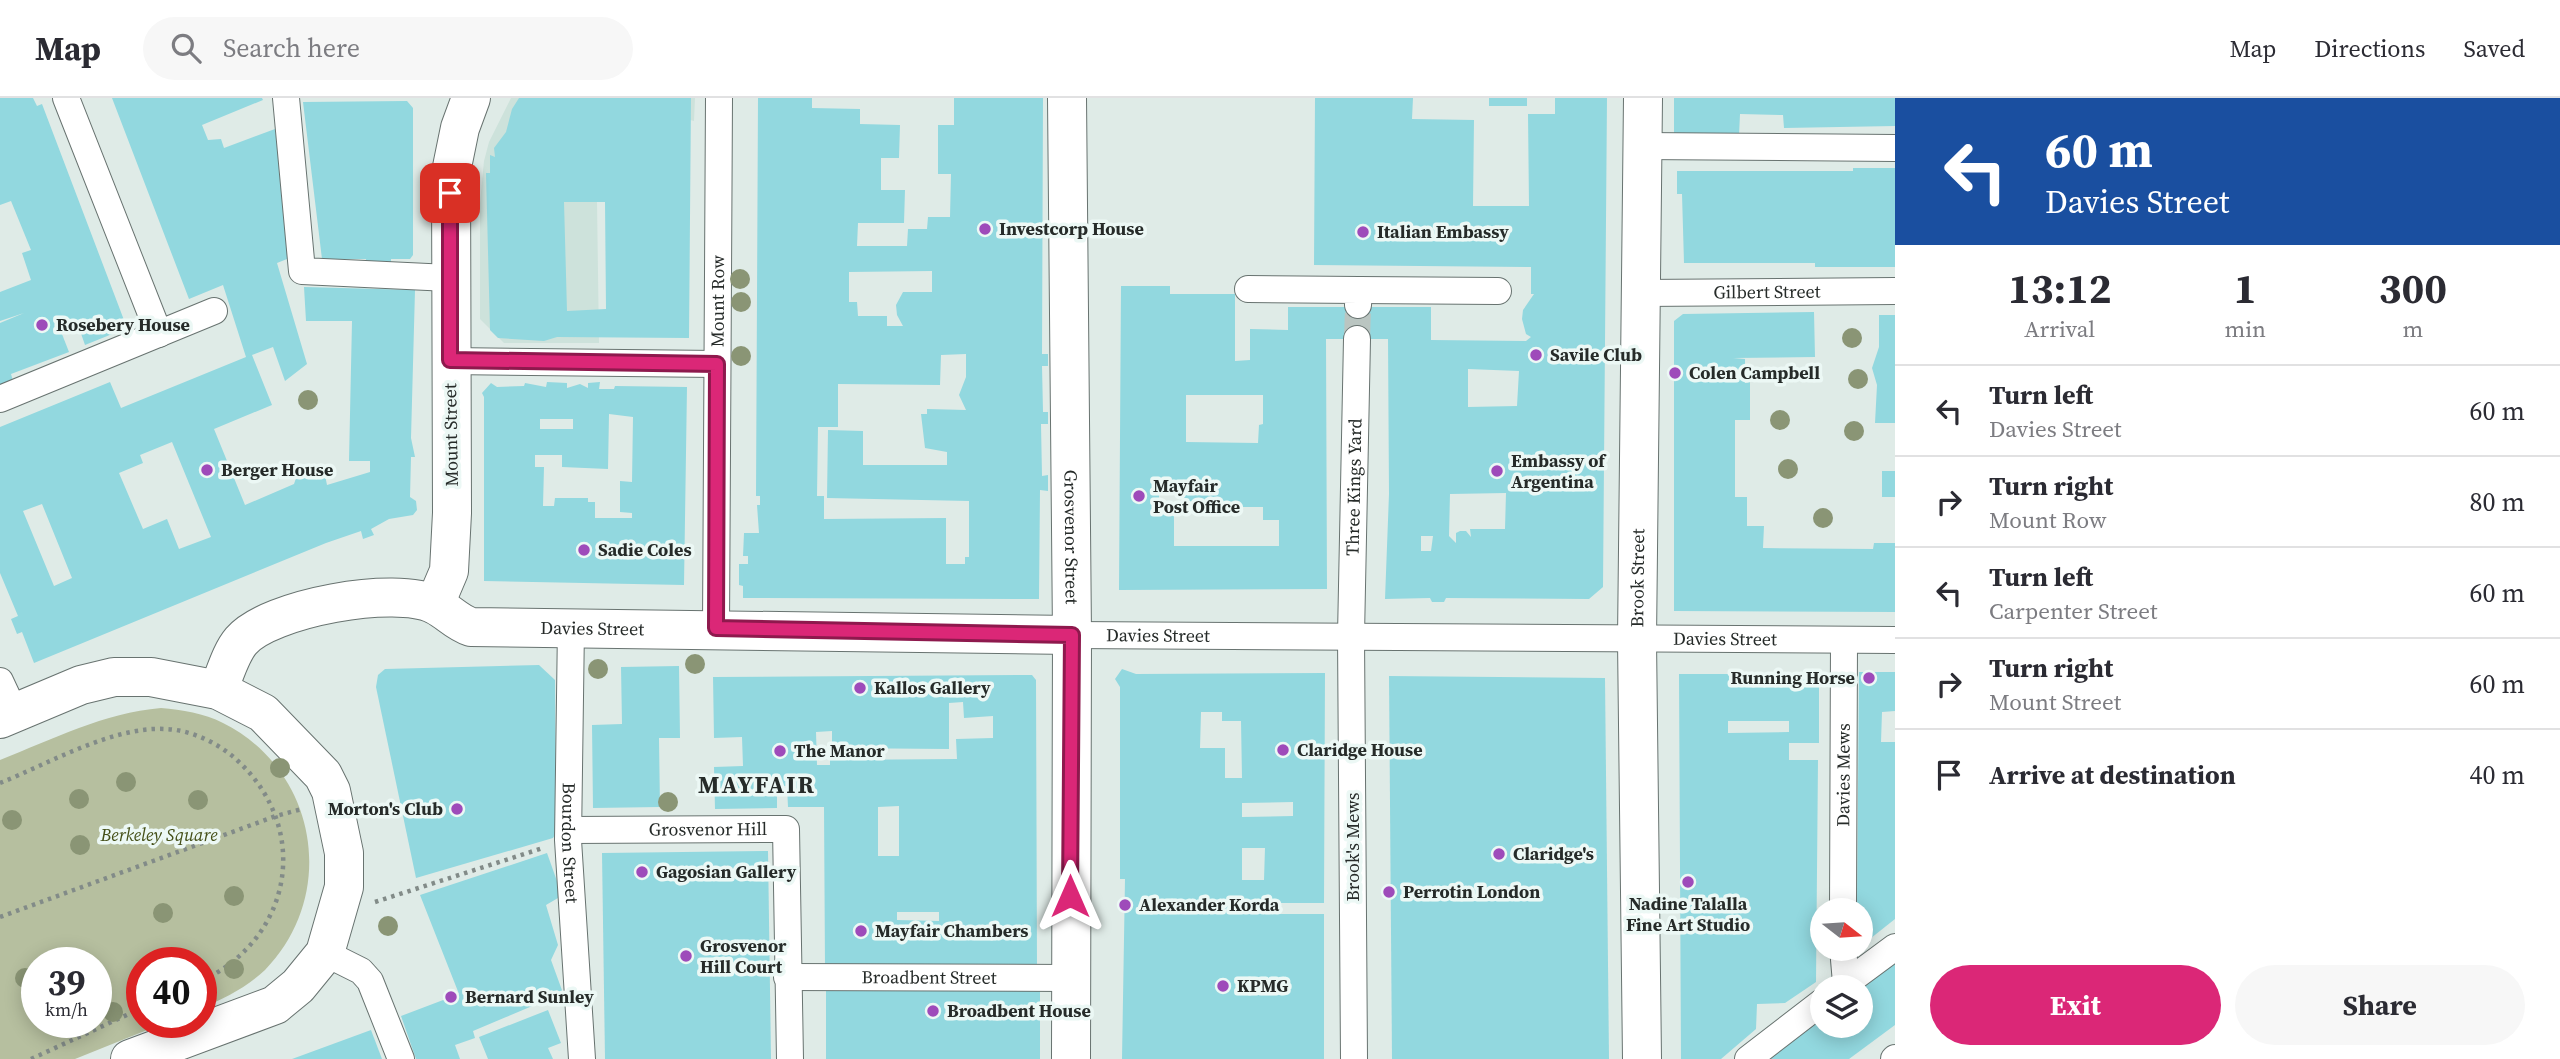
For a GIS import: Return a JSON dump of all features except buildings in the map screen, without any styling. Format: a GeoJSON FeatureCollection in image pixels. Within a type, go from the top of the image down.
{"type":"FeatureCollection","features":[{"type":"Feature","properties":{"kind":"street"},"geometry":{"type":"LineString","coordinates":[[66,98],[159,334]]}},
{"type":"Feature","properties":{"kind":"street"},"geometry":{"type":"LineString","coordinates":[[286,98],[302,271],[449,278]]}},
{"type":"Feature","properties":{"kind":"street","name":"Mount Street"},"geometry":{"type":"LineString","coordinates":[[435,604],[449,571],[452,513],[449,278],[451,173],[460,128],[471,98]]}},
{"type":"Feature","properties":{"kind":"street","name":"Mount Row"},"geometry":{"type":"LineString","coordinates":[[716,628],[719,98]]}},
{"type":"Feature","properties":{"kind":"street","name":"Grosvenor Street"},"geometry":{"type":"LineString","coordinates":[[1067,98],[1072,635],[1071,1059]]}},
{"type":"Feature","properties":{"kind":"street","name":"Brook Street"},"geometry":{"type":"LineString","coordinates":[[1642,1059],[1637,640],[1643,98]]}},
{"type":"Feature","properties":{"kind":"street"},"geometry":{"type":"LineString","coordinates":[[1642,146],[1895,148]]}},
{"type":"Feature","properties":{"kind":"street"},"geometry":{"type":"LineString","coordinates":[[1248,289],[1358,298],[1498,291]]}},
{"type":"Feature","properties":{"kind":"street","name":"Gilbert Street"},"geometry":{"type":"LineString","coordinates":[[1640,293],[1895,291]]}},
{"type":"Feature","properties":{"kind":"street"},"geometry":{"type":"LineString","coordinates":[[0,399],[214,311]]}},
{"type":"Feature","properties":{"kind":"street","name":"Three Kings Yard"},"geometry":{"type":"LineString","coordinates":[[1351,635],[1357,339]]}},
{"type":"Feature","properties":{"kind":"street"},"geometry":{"type":"LineString","coordinates":[[450,360],[717,364]]}},
{"type":"Feature","properties":{"kind":"street","name":"Davies Street"},"geometry":{"type":"LineString","coordinates":[[218,690],[242,639],[274,621],[311,608],[379,596],[435,604],[458,623],[471,627],[572,626],[1072,635],[1895,640]]}},
{"type":"Feature","properties":{"kind":"street","name":"Bourdon Street"},"geometry":{"type":"LineString","coordinates":[[572,626],[569,835],[582,1059]]}},
{"type":"Feature","properties":{"kind":"street","name":"Brook's Mews"},"geometry":{"type":"LineString","coordinates":[[1351,635],[1354,1059]]}},
{"type":"Feature","properties":{"kind":"street","name":"Davies Mews"},"geometry":{"type":"LineString","coordinates":[[1843,898],[1844,641]]}},
{"type":"Feature","properties":{"kind":"street"},"geometry":{"type":"LineString","coordinates":[[5,704],[114,677],[151,677],[218,690],[264,713],[323,775],[331,791],[344,853],[344,887],[325,953],[298,986],[275,1005],[185,1048],[130,1059]]}},
{"type":"Feature","properties":{"kind":"street","name":"Grosvenor Hill"},"geometry":{"type":"LineString","coordinates":[[569,835],[786,829],[790,1059]]}},
{"type":"Feature","properties":{"kind":"street"},"geometry":{"type":"LineString","coordinates":[[1857,975],[1895,947]]}},
{"type":"Feature","properties":{"kind":"street"},"geometry":{"type":"LineString","coordinates":[[325,953],[360,971],[370,981],[401,1059]]}},
{"type":"Feature","properties":{"kind":"street","name":"Broadbent Street"},"geometry":{"type":"LineString","coordinates":[[787,977],[1070,978]]}},
{"type":"Feature","properties":{"kind":"street"},"geometry":{"type":"LineString","coordinates":[[1748,1059],[1810,1011]]}},
{"type":"Feature","properties":{"kind":"path"},"geometry":{"type":"LineString","coordinates":[[0,783],[137,729],[170,729],[201,737],[230,753],[253,775],[276,816],[284,857],[282,885],[274,911],[260,936],[241,957],[217,971]]}},
{"type":"Feature","properties":{"kind":"path"},"geometry":{"type":"LineString","coordinates":[[0,917],[276,816],[302,809]]}},
{"type":"Feature","properties":{"kind":"path"},"geometry":{"type":"LineString","coordinates":[[370,903],[569,835]]}},
{"type":"Feature","properties":{"kind":"path"},"geometry":{"type":"LineString","coordinates":[[31,1059],[126,1015]]}},
{"type":"Feature","properties":{"kind":"shaded area"},"geometry":{"type":"Polygon","coordinates":[[[511,98],[695,98],[694,121],[690,120],[605,202],[597,202],[599,343],[504,343],[480,319],[480,203],[484,161],[489,142],[511,98]]]}},
{"type":"Feature","properties":{"kind":"green space","name":"Berkeley Square"},"geometry":{"type":"Polygon","coordinates":[[[161,708],[193,712],[223,723],[255,744],[280,771],[297,802],[307,836],[309,871],[303,906],[288,939],[265,970],[227,997],[217,1001],[217,947],[126,947],[127,1038],[75,1059],[0,1059],[0,760],[119,715],[161,708]]]}},
{"type":"Feature","properties":{"kind":"tunnel"},"geometry":{"type":"LineString","coordinates":[[1357,339],[1358,307]]}},
{"type":"Feature","properties":{"kind":"place","name":"Investcorp House"},"geometry":{"type":"Point","coordinates":[985,229]}},
{"type":"Feature","properties":{"kind":"place","name":"Italian Embassy"},"geometry":{"type":"Point","coordinates":[1363,232]}},
{"type":"Feature","properties":{"kind":"place","name":"Rosebery House"},"geometry":{"type":"Point","coordinates":[42,325]}},
{"type":"Feature","properties":{"kind":"place","name":"Savile Club"},"geometry":{"type":"Point","coordinates":[1536,355]}},
{"type":"Feature","properties":{"kind":"place","name":"Colen Campbell"},"geometry":{"type":"Point","coordinates":[1675,373]}},
{"type":"Feature","properties":{"kind":"place","name":"Berger House"},"geometry":{"type":"Point","coordinates":[207,470]}},
{"type":"Feature","properties":{"kind":"place","name":"Embassy of Argentina"},"geometry":{"type":"Point","coordinates":[1497,471]}},
{"type":"Feature","properties":{"kind":"place","name":"Mayfair Post Office"},"geometry":{"type":"Point","coordinates":[1139,496]}},
{"type":"Feature","properties":{"kind":"place","name":"Sadie Coles"},"geometry":{"type":"Point","coordinates":[584,550]}},
{"type":"Feature","properties":{"kind":"place","name":"Running Horse"},"geometry":{"type":"Point","coordinates":[1869,678]}},
{"type":"Feature","properties":{"kind":"place","name":"Kallos Gallery"},"geometry":{"type":"Point","coordinates":[860,688]}},
{"type":"Feature","properties":{"kind":"place","name":"Claridge House"},"geometry":{"type":"Point","coordinates":[1283,750]}},
{"type":"Feature","properties":{"kind":"place","name":"The Manor"},"geometry":{"type":"Point","coordinates":[780,751]}},
{"type":"Feature","properties":{"kind":"place","name":"Morton's Club"},"geometry":{"type":"Point","coordinates":[457,809]}},
{"type":"Feature","properties":{"kind":"place","name":"Claridge's"},"geometry":{"type":"Point","coordinates":[1499,854]}},
{"type":"Feature","properties":{"kind":"place","name":"Gagosian Gallery"},"geometry":{"type":"Point","coordinates":[642,872]}},
{"type":"Feature","properties":{"kind":"place","name":"Nadine Talalla Fine Art Studio"},"geometry":{"type":"Point","coordinates":[1688,882]}},
{"type":"Feature","properties":{"kind":"place","name":"Perrotin London"},"geometry":{"type":"Point","coordinates":[1389,892]}},
{"type":"Feature","properties":{"kind":"place","name":"Alexander Korda"},"geometry":{"type":"Point","coordinates":[1125,905]}},
{"type":"Feature","properties":{"kind":"place","name":"Mayfair Chambers"},"geometry":{"type":"Point","coordinates":[861,931]}},
{"type":"Feature","properties":{"kind":"place","name":"Grosvenor Hill Court"},"geometry":{"type":"Point","coordinates":[686,956]}},
{"type":"Feature","properties":{"kind":"place","name":"KPMG"},"geometry":{"type":"Point","coordinates":[1223,986]}},
{"type":"Feature","properties":{"kind":"place","name":"Bernard Sunley"},"geometry":{"type":"Point","coordinates":[451,997]}},
{"type":"Feature","properties":{"kind":"place","name":"Broadbent House"},"geometry":{"type":"Point","coordinates":[933,1011]}},
{"type":"Feature","properties":{"kind":"district","name":"MAYFAIR"},"geometry":{"type":"Point","coordinates":[757,785]}},
{"type":"Feature","properties":{"kind":"route"},"geometry":{"type":"LineString","coordinates":[[450,193],[450,360],[717,364],[716,628],[1072,635],[1070,896]]}}]}
